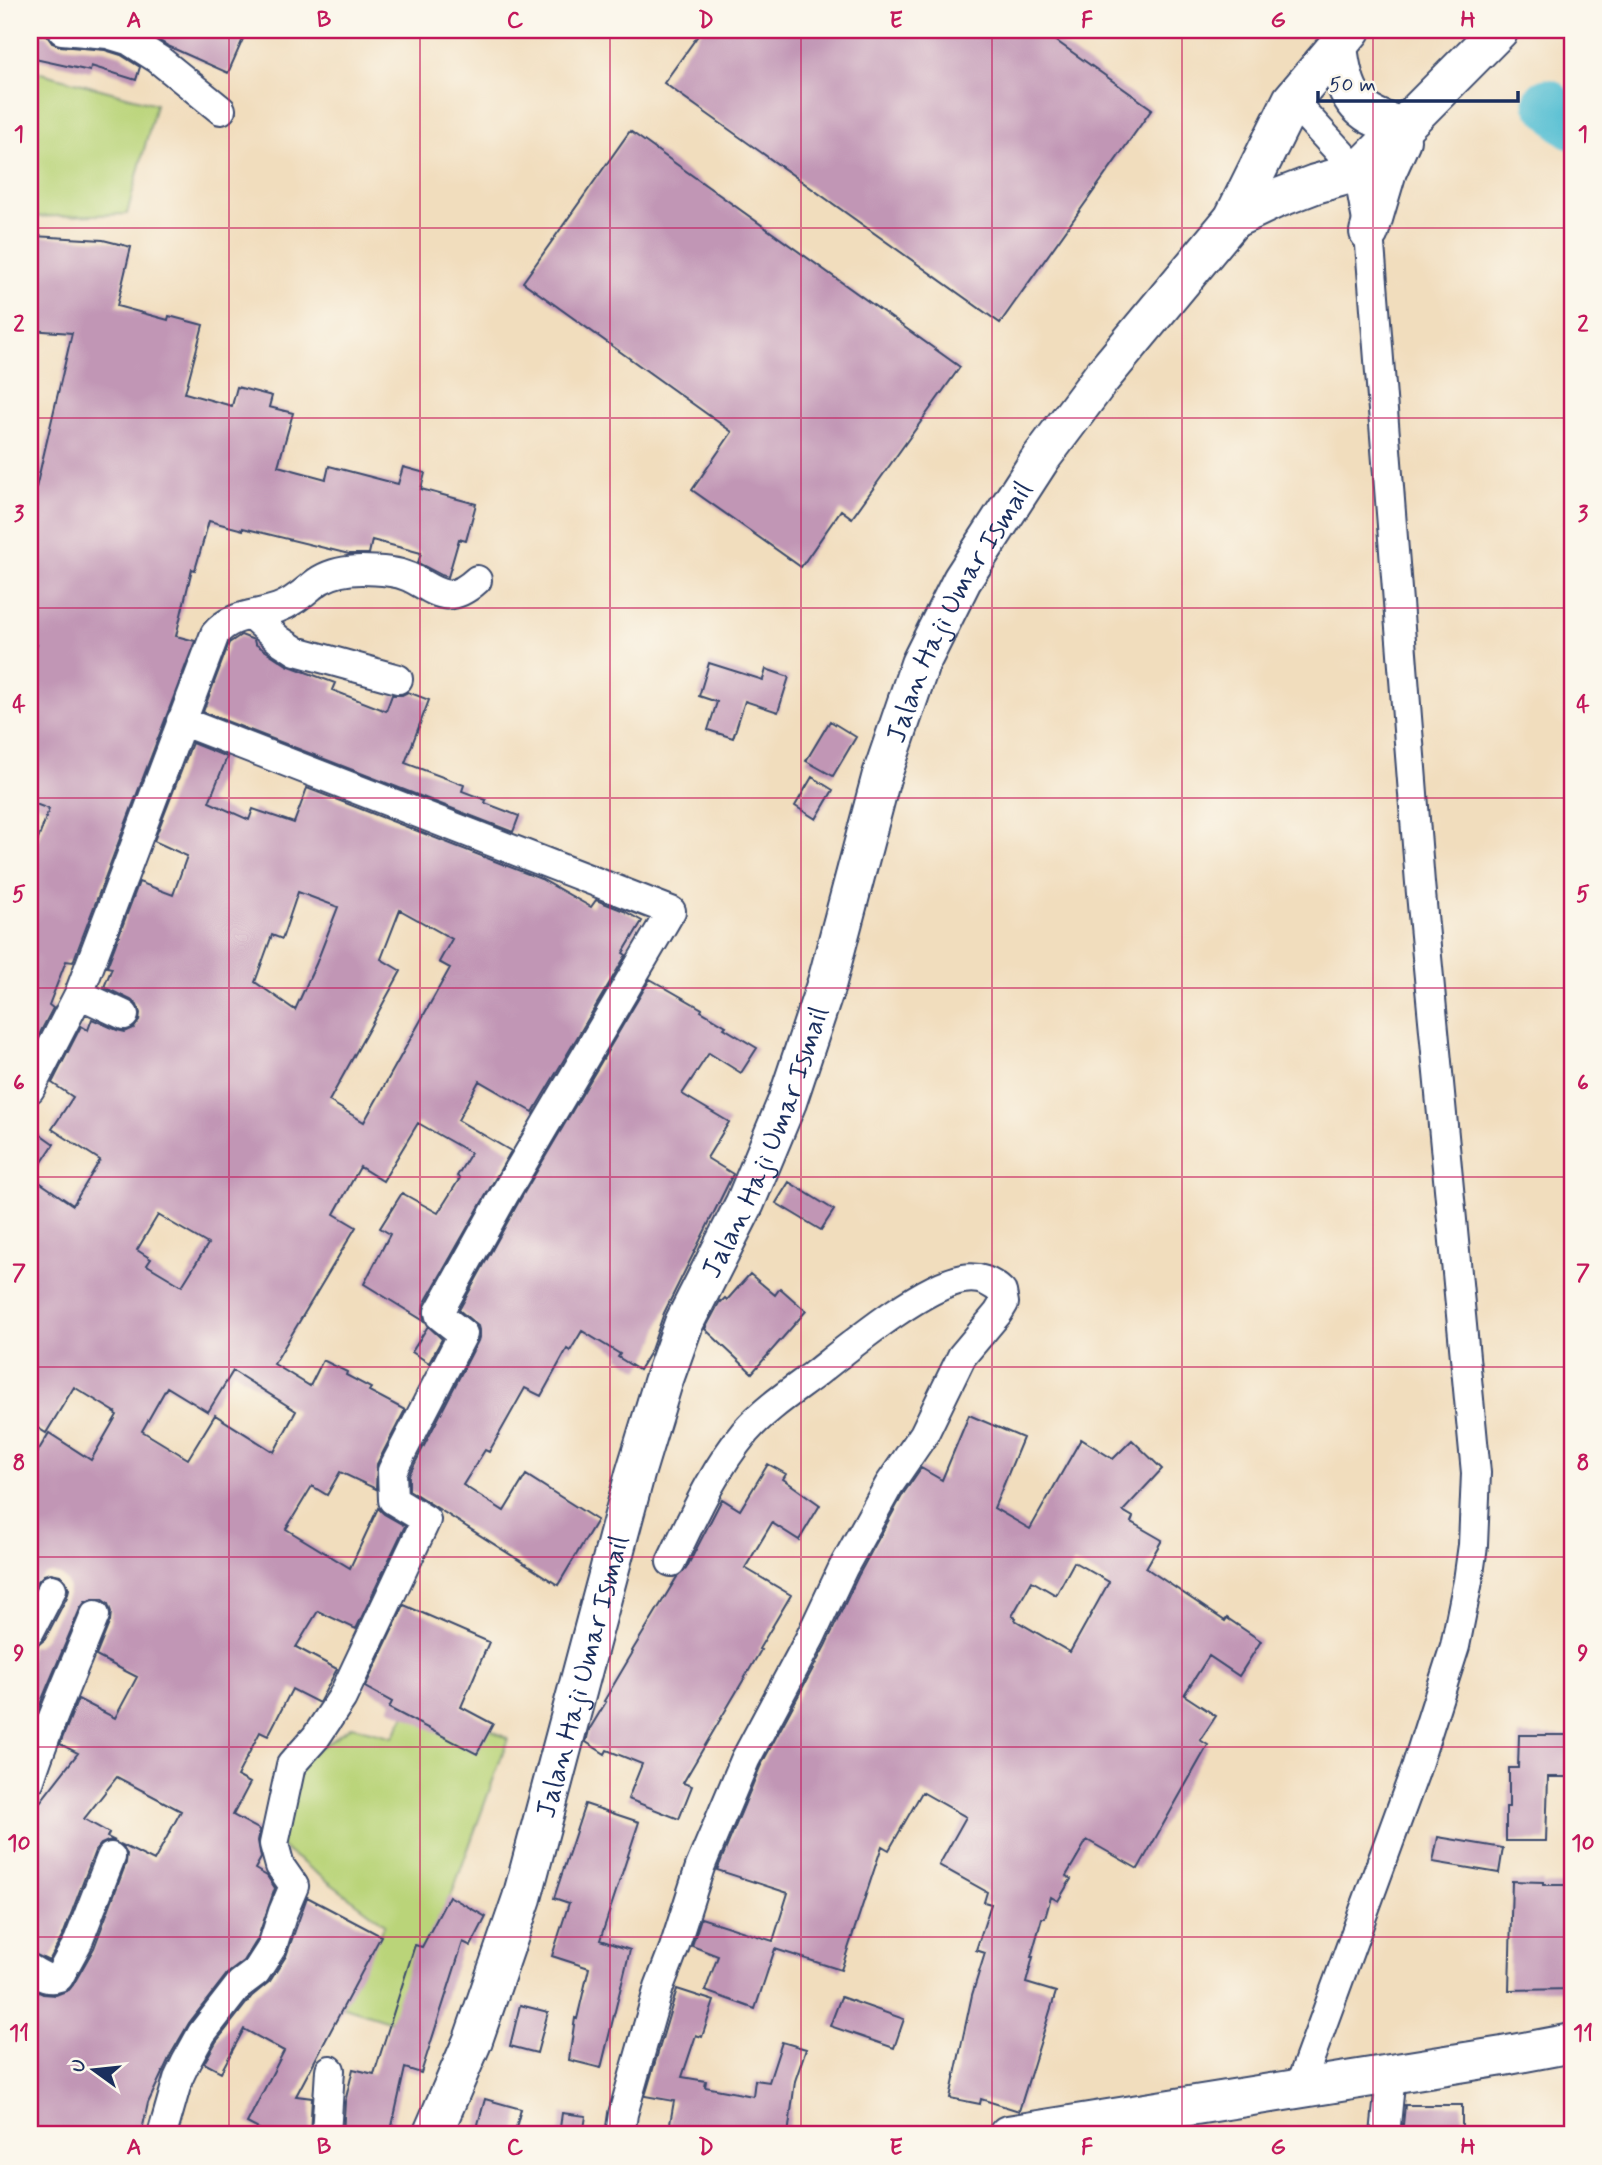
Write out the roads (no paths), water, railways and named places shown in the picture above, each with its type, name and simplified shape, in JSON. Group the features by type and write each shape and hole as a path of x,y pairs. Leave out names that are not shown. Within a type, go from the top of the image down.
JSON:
{"main road":[{"path":"1358,172 1499,30"},
{"path":"1346,36 1343,79 1349,94 1373,117 1388,123 1413,116"},
{"name":"Jalan Haji Umar Ismail","path":"432,2135 473,2040 522,1898 635,1474 663,1382 684,1323 745,1203 787,1102 827,982 881,778 920,664 962,580 1041,458 1101,378 1233,219 1292,100 1346,36"},
{"path":"1369,232 1387,171 1413,116"},
{"name":"Jalan Haji Umar Ismail","path":"1233,219 1315,184 1358,172"},
{"path":"1008,2135 1572,2043"}],"street":[{"path":"62,30 108,34 128,40 221,110"},
{"path":"1292,100 1358,172 1369,232 1420,883 1476,1473 1473,1545 1455,1646 1413,1774 1299,2088"},
{"path":"33,1075 79,994 181,721 215,634 222,626 230,621 283,607 325,576 344,571 397,573 445,596 466,590 477,580"},
{"path":"251,615 296,651 398,679"},
{"path":"162,2135 178,2079 202,2034 240,1984 256,1972 279,1931 283,1912 294,1886 280,1866 274,1844 291,1765 316,1737 342,1698 426,1520 393,1500 392,1471 463,1334 440,1316 439,1312 671,911 181,721"},
{"path":"79,994 124,1015"},
{"path":"620,2135 623,2114 659,1987 700,1867 745,1759 810,1638 843,1568 890,1485 924,1434 962,1356 998,1313 1003,1303 1002,1292 994,1284 984,1280 964,1279 917,1299 766,1411 748,1429 716,1473 671,1562"},
{"path":"30,1631 52,1589"},
{"path":"32,1763 94,1615"},
{"path":"32,1977 53,1979 59,1977 66,1967 111,1857"},
{"path":"326,2135 330,2070"},
{"path":"1385,2135 1391,2074"}],"waterway":[{"path":"1547,102 1572,126"}]}
